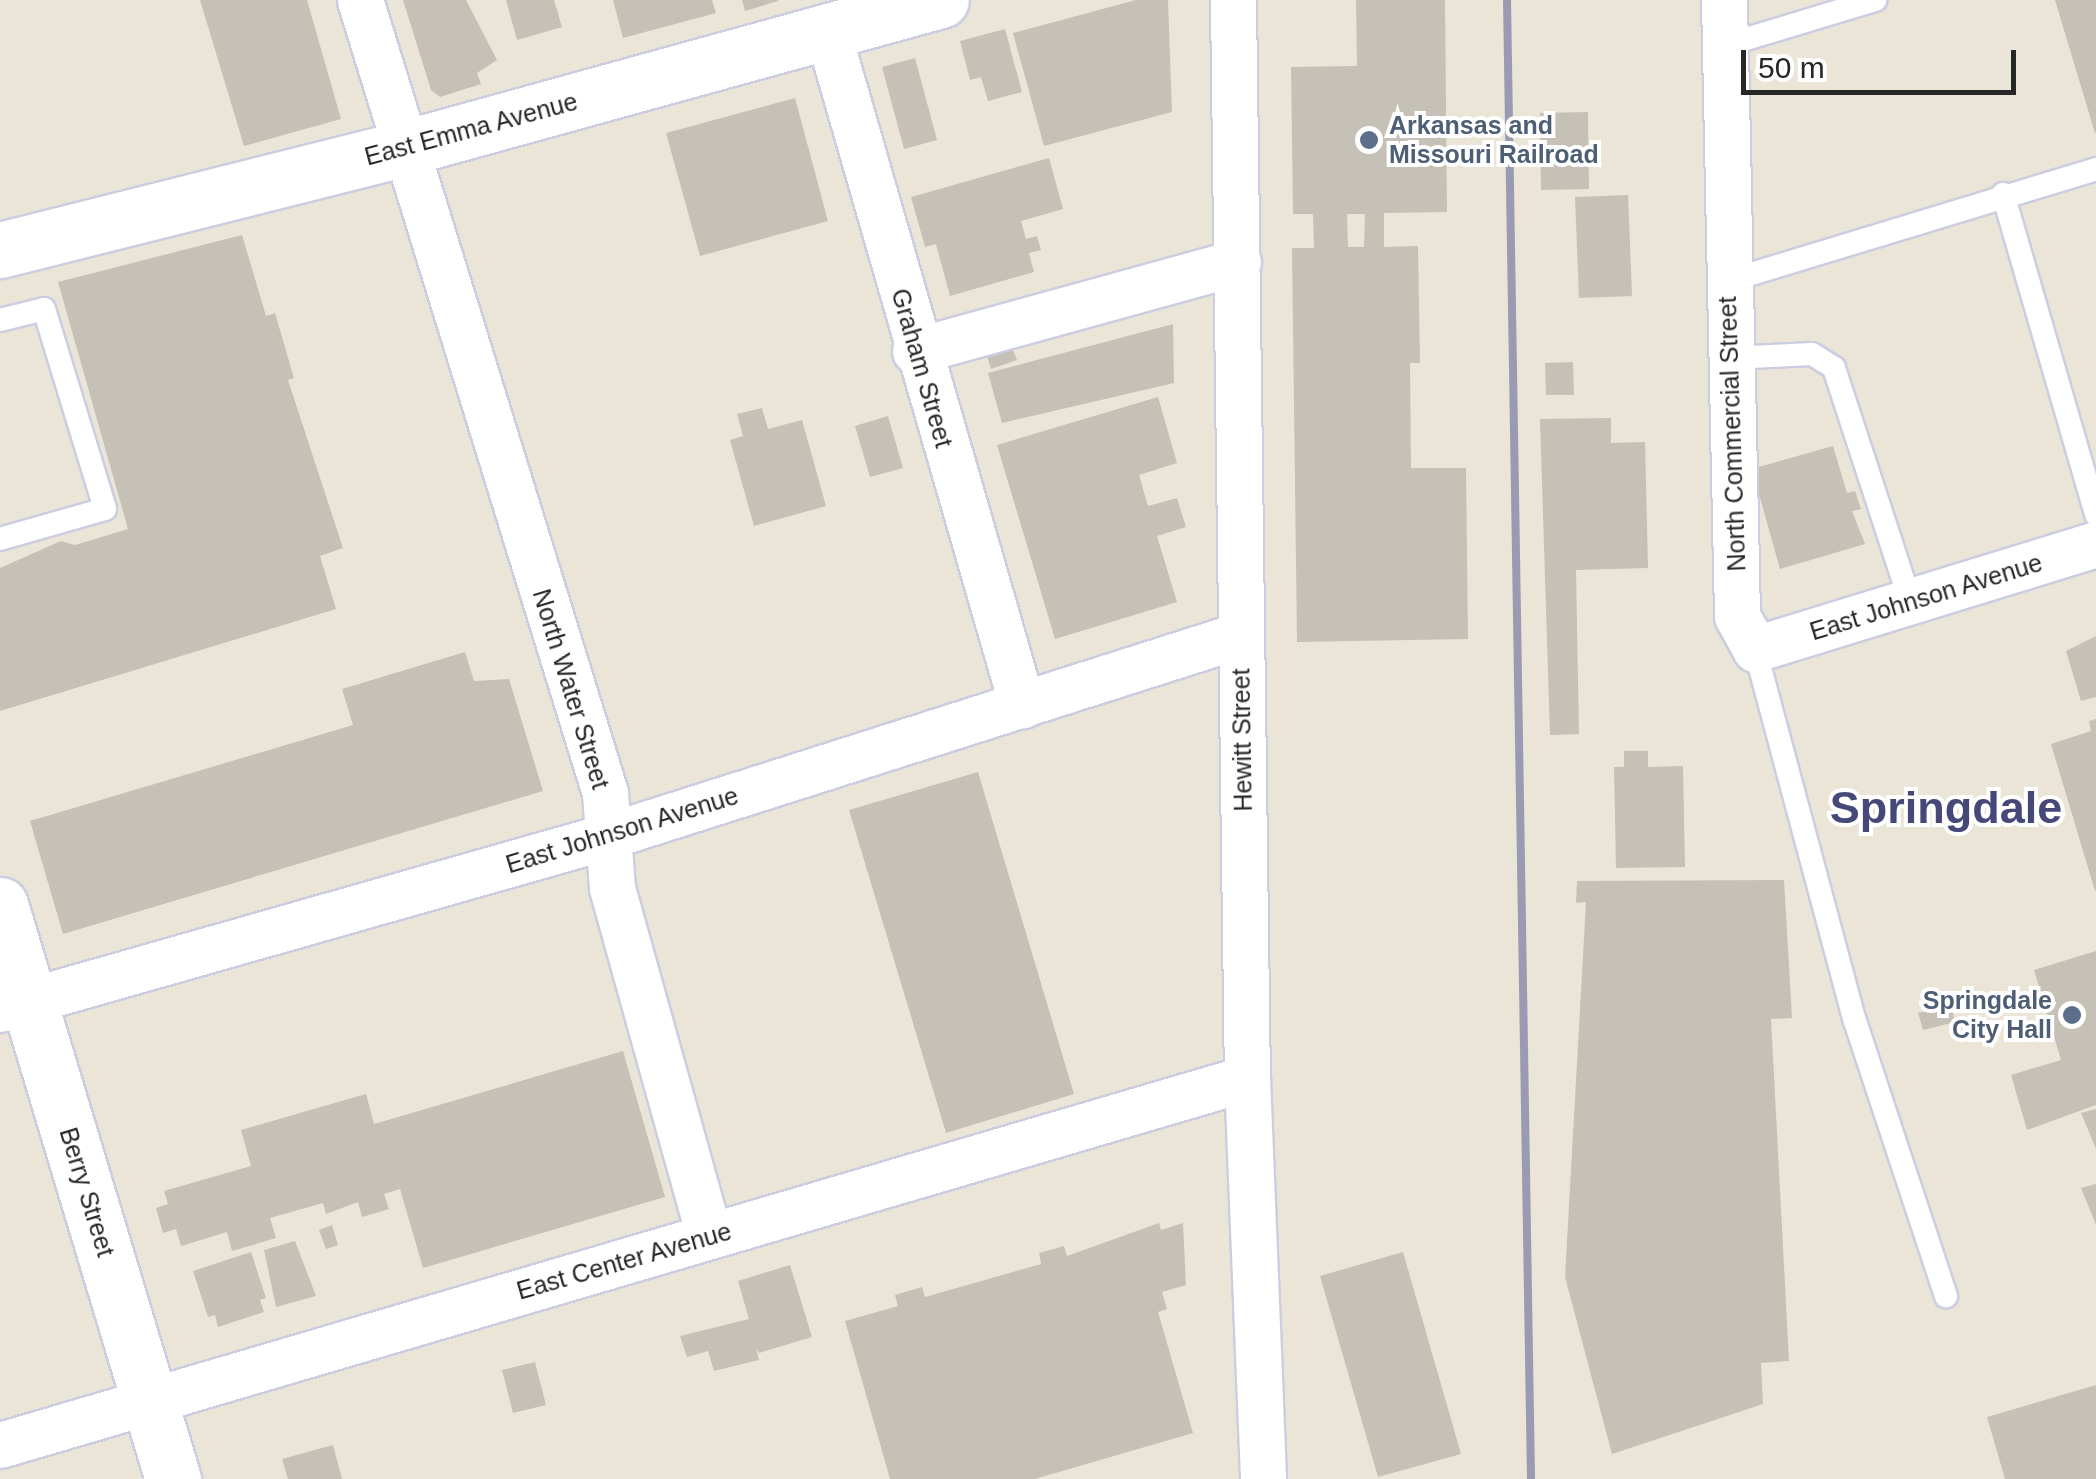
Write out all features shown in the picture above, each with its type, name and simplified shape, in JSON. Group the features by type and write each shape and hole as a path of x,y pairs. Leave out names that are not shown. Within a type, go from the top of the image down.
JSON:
{"street":[{"name":"North Water Street","path":"360,0 402,149 605,794 612,888 710,1236"},
{"name":"East Emma Avenue","path":"0,250 402,149 940,0"},
{"name":"Hewitt Street","path":"1233,0 1248,1078 1263,1479"},
{"name":"North Commercial Street","path":"1724,0 1737,616 1755,649"},
{"name":"Graham Street","path":"827,30 915,351 1022,705"},
{"path":"915,351 1238,262"},
{"name":"East Johnson Avenue","path":"1755,649 2096,544"},
{"name":"East Johnson Avenue","path":"15,1005 608,836 1240,635"},
{"name":"Berry Street","path":"0,905 15,1005 150,1400 173,1479"},
{"name":"East Center Avenue","path":"0,1446 1248,1078"}],"lane":[{"path":"1726,45 1875,0"},
{"path":"1728,281 2003,194 2096,169"},
{"path":"2003,194 2096,516"},
{"path":"0,320 44,309 105,509 0,539"},
{"path":"1730,358 1812,354 1834,368 1910,601"},
{"name":"North Commercial Street","path":"1755,649 1855,1021 1946,1296"}],"building":[{"path":"200,0 307,0 341,119 244,146"},
{"path":"403,0 466,0 497,60 477,73 481,84 440,97 431,90"},
{"path":"506,0 554,0 562,27 517,40"},
{"path":"613,0 712,0 716,13 623,38"},
{"path":"742,0 778,0 778,1 745,11"},
{"path":"1136,0 1168,0 1172,112 1044,146 1013,33"},
{"path":"1356,0 1445,0 1447,212 1384,213 1384,247 1418,246 1420,363 1410,363 1411,468 1466,468 1468,639 1297,642 1292,248 1314,248 1313,214 1293,214 1291,67 1357,66","holes":["1347,214 1365,214 1364,247 1348,247"]},
{"path":"2055,0 2096,0 2095,133"},
{"path":"1005,29 1022,92 988,101 981,77 970,80 960,41"},
{"path":"915,58 937,140 904,149 882,67"},
{"path":"795,98 828,221 700,256 666,133"},
{"path":"1588,112 1589,189 1541,190 1540,113"},
{"path":"1049,158 1063,209 1021,221 1026,239 1037,236 1041,250 1029,253 1034,272 950,296 936,244 925,247 911,197"},
{"path":"1628,195 1632,296 1579,298 1575,197"},
{"path":"242,235 266,316 275,313 294,378 288,380 343,548 320,556 336,609 0,711 0,568 61,541 75,545 128,529 58,282"},
{"path":"1173,324 1174,383 1002,423 988,373"},
{"path":"1012,348 1017,360 991,369 987,356"},
{"path":"1573,362 1574,395 1546,395 1545,363"},
{"path":"1158,397 1177,463 1139,475 1148,506 1177,498 1186,527 1157,536 1177,602 1055,639 997,445"},
{"path":"762,408 768,429 802,420 826,506 754,526 730,440 743,436 737,414"},
{"path":"888,416 903,468 870,477 855,426"},
{"path":"1611,418 1611,443 1645,442 1648,568 1576,570 1579,734 1550,735 1540,419"},
{"path":"1833,446 1847,493 1855,491 1861,509 1852,511 1865,544 1780,569 1752,469"},
{"path":"2096,636 2096,697 2081,701 2066,651"},
{"path":"465,652 474,681 509,679 543,791 63,934 30,821 353,725 342,689"},
{"path":"2096,719 2095,891 2051,744 2091,731 2089,721"},
{"path":"1624,751 1648,751 1648,767 1683,766 1685,867 1616,868 1614,767 1624,767"},
{"path":"978,772 1074,1094 946,1133 849,810"},
{"path":"1784,880 1792,1018 1771,1019 1789,1361 1761,1363 1763,1404 1612,1454 1565,1277 1586,902 1576,903 1577,881"},
{"name":"Springdale City Hall","path":"2096,951 2096,1105 2027,1130 2011,1075 2061,1060 2034,970"},
{"path":"1951,1005 1955,1022 1923,1030 1918,1013"},
{"path":"623,1051 665,1197 423,1268 400,1189 384,1194 389,1209 362,1217 358,1202 326,1214 323,1203 270,1218 276,1238 232,1251 227,1232 181,1246 176,1229 163,1233 156,1208 168,1204 164,1191 251,1166 241,1130 366,1094 374,1124"},
{"path":"2096,1109 2096,1149 2081,1113"},
{"path":"2096,1184 2096,1225 2081,1188"},
{"path":"1159,1223 1161,1230 1183,1223 1186,1285 1162,1292 1167,1309 1158,1312 1193,1433 1035,1479 890,1479 845,1321 898,1306 895,1295 922,1287 925,1297 1041,1264 1039,1253 1064,1246 1067,1256"},
{"path":"332,1225 338,1245 326,1249 319,1230"},
{"path":"295,1241 316,1296 276,1307 264,1250"},
{"path":"251,1252 266,1298 260,1300 264,1312 218,1327 215,1315 208,1317 193,1271"},
{"path":"1403,1252 1461,1454 1378,1477 1320,1276"},
{"path":"790,1265 812,1337 759,1353 756,1348 759,1360 714,1371 708,1351 687,1357 680,1336 749,1319 738,1281"},
{"path":"535,1362 546,1405 513,1413 502,1370"},
{"path":"2096,1385 2096,1479 2005,1479 1987,1417"},
{"path":"333,1445 342,1479 288,1479 282,1459"}],"railway":[{"path":"1507,0 1531,1479"}],"place":[{"name":"Arkansas and Missouri Railroad","path":"1369,140"},
{"name":"Springdale City Hall","path":"2072,1015"}],"district":[{"name":"Springdale","path":"1946,808"}]}
